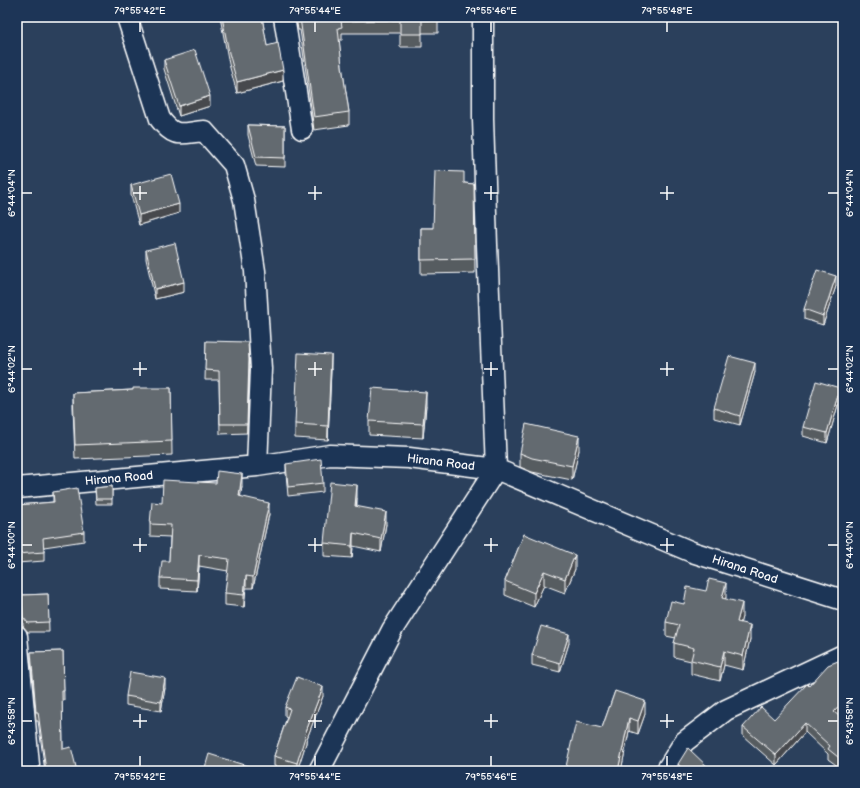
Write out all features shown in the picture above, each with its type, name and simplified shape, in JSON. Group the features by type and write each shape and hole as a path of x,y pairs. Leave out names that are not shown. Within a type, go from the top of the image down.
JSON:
{"street":[{"path":"127,17 160,119 167,128 175,134 204,131 234,164 244,200 255,271 261,369 257,466"},
{"path":"284,17 302,129"},
{"path":"319,771 392,630 496,469 483,119 482,17"},
{"name":"Hirana Road","path":"17,488 257,466 330,455 410,458 496,469 692,552 843,600"},
{"path":"17,636 29,765"},
{"path":"666,771 684,742 726,710 843,655"}],"building":[{"path":"222,17 262,17 267,46 278,43 283,70 237,82 229,53"},
{"path":"298,17 438,17 438,20 422,20 422,34 400,34 400,20 341,21 342,27 338,28 349,112 314,117 300,18"},
{"path":"195,50 210,96 179,106 164,60"},
{"path":"248,125 285,126 285,158 256,157"},
{"path":"435,171 464,172 464,183 474,184 475,259 421,260 421,228 433,228"},
{"path":"171,174 179,204 139,215 131,185"},
{"path":"175,243 184,282 155,289 146,250"},
{"path":"817,270 836,276 823,316 804,309"},
{"path":"206,341 248,342 249,360 247,424 220,424 219,371 205,370"},
{"path":"298,353 331,355 328,426 295,424"},
{"path":"729,356 755,363 740,416 714,408"},
{"path":"816,381 840,388 827,433 803,427"},
{"path":"133,388 171,388 172,441 75,445 73,393 133,390"},
{"path":"372,388 426,392 423,424 369,421"},
{"path":"526,424 579,436 572,466 532,458 520,453"},
{"path":"321,459 323,483 288,487 286,464"},
{"path":"217,471 242,474 239,496 269,503 253,577 246,576 244,595 225,593 229,559 199,555 197,580 160,578 162,561 169,561 171,525 150,524 152,502 162,503 163,480 216,483"},
{"path":"330,482 357,485 355,506 386,512 381,539 353,533 352,546 324,543"},
{"path":"112,486 112,499 96,499 95,488"},
{"path":"77,488 84,532 43,538 44,552 17,554 17,505 54,502 53,492"},
{"path":"524,534 575,555 565,579 544,571 534,593 505,581"},
{"path":"709,579 726,583 722,598 742,603 737,622 750,625 743,656 724,651 720,667 691,660 694,648 674,643 679,625 666,622 671,601 684,604 687,587 706,591"},
{"path":"48,594 49,622 28,623 23,617 22,595"},
{"path":"541,626 569,634 560,663 532,655"},
{"path":"63,651 63,749 71,747 77,771 46,771 38,712 36,712 31,652"},
{"path":"838,661 843,665 843,702 834,712 843,719 843,761 828,749 830,746 805,723 776,755 743,727 761,707 774,719 807,684 809,686 828,665"},
{"path":"130,672 165,678 161,702 126,696"},
{"path":"297,677 323,687 305,734 297,763 274,756 290,709 285,707"},
{"path":"615,691 645,701 638,721 629,718 618,771 565,771 576,722 602,728"},
{"path":"688,748 712,771 678,771 681,767 678,764"},
{"path":"17,751 21,763 21,771 17,771"},
{"path":"209,754 257,769 256,771 204,771"}]}
